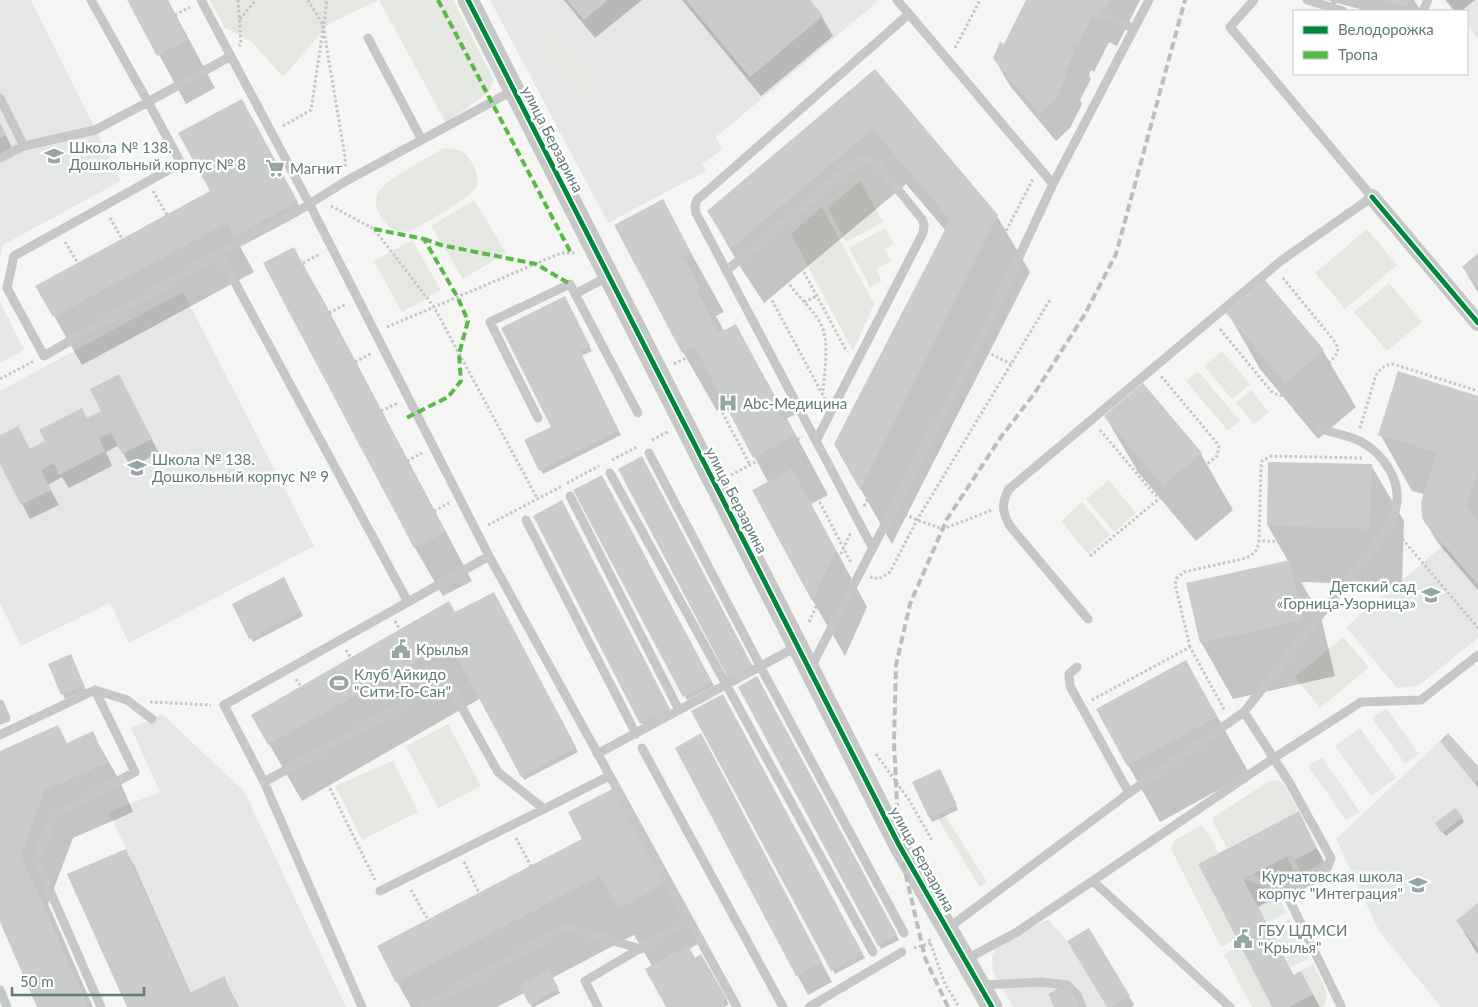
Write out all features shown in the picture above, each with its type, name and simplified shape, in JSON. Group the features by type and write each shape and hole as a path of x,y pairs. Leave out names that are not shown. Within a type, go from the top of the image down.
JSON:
{"street":[{"name":"улица Берзарина","path":"468,0 899,845 937,933 965,960 992,1007"},
{"path":"1372,197 1478,323"}],"lane":[{"path":"91,0 181,163 14,256 8,288 44,356 346,181 514,90"},
{"path":"201,0 272,133 313,201 375,332 489,556 737,1007"},
{"path":"897,0 1053,184"},
{"path":"810,669 977,347 1053,184 1149,0"},
{"path":"1088,619 1010,526 1002,506 1009,489 1273,267 1372,197 1230,27 1254,0"},
{"path":"1307,0 1341,10"},
{"path":"1104,13 1134,29"},
{"path":"872,547 726,271 696,213 695,206 697,200 909,14"},
{"path":"368,38 422,140"},
{"path":"0,158 24,146 95,130 231,56"},
{"path":"0,98 24,146"},
{"path":"726,271 855,163 862,160 870,160 876,164 922,219 924,233 816,441"},
{"path":"219,253 408,602"},
{"path":"575,294 609,276"},
{"path":"538,418 490,322 570,284 638,413"},
{"path":"784,415 798,408"},
{"path":"937,933 1244,712 1376,544 1389,524 1396,507 1397,491 1391,472 1382,459 1367,446 1356,440 1320,429"},
{"path":"650,453 761,667 904,933"},
{"path":"610,473 873,952"},
{"path":"570,496 679,710"},
{"path":"526,520 636,734"},
{"path":"362,1007 264,782 224,705 489,556"},
{"path":"598,754 798,646"},
{"path":"965,960 1017,932 1274,758 1361,702 1421,700 1478,655"},
{"path":"1077,667 1071,671 1068,678 1070,686 1129,793"},
{"path":"264,782 447,681 498,772 544,809"},
{"path":"95,690 136,772 54,816 36,859 101,1007"},
{"path":"0,735 95,690 127,700 152,719"},
{"path":"0,704 6,718 0,720"},
{"path":"1244,712 1274,758 1331,858 1325,873 1286,892 1341,1007"},
{"path":"642,748 783,1007"},
{"path":"380,892 609,776"},
{"path":"1093,881 1230,1007"},
{"path":"598,1007 585,981 688,920"},
{"path":"424,1007 566,927 641,949"},
{"path":"809,1007 902,952"},
{"path":"979,985 1041,982 1067,985 1077,995 1082,1007"},
{"path":"0,990 7,1007"}],"path":[{"path":"231,56 241,43 238,0"},
{"path":"239,19 256,0"},
{"path":"308,0 323,25 345,157 346,181"},
{"path":"272,133 312,110 327,0"},
{"path":"948,60 980,0"},
{"path":"809,622 857,519 1039,167"},
{"path":"148,182 167,215"},
{"path":"313,201 374,229 434,307 537,498"},
{"path":"103,206 122,239"},
{"path":"780,226 855,366"},
{"path":"59,231 78,263"},
{"path":"769,235 782,272 819,321 825,341 823,395"},
{"path":"316,245 324,262"},
{"path":"376,361 363,337 561,253 578,253"},
{"path":"303,263 320,254"},
{"path":"747,254 831,411"},
{"path":"1211,319 1272,391 1277,395 1291,394 1331,360 1337,353 1337,346 1273,267"},
{"path":"342,295 350,312"},
{"path":"804,302 817,296"},
{"path":"790,444 858,575 879,579 890,572 917,520 1051,298"},
{"path":"329,313 346,304"},
{"path":"355,362 372,353"},
{"path":"674,364 692,355 750,465"},
{"path":"0,379 44,356"},
{"path":"1356,440 1376,375 1381,368 1387,365 1393,364 1478,391"},
{"path":"1090,556 1160,498 1170,495 1217,456 1219,447 1216,442 1154,367"},
{"path":"393,394 402,410"},
{"path":"381,412 398,403"},
{"path":"1092,420 1154,494 1160,498"},
{"path":"646,443 684,424"},
{"path":"731,475 811,432"},
{"path":"477,531 537,498 638,447"},
{"path":"407,461 424,452"},
{"path":"1231,722 1190,647 1176,584 1177,578 1184,572 1246,558 1254,554 1260,541 1261,468 1262,461 1266,457 1382,459"},
{"path":"446,494 454,511"},
{"path":"434,511 450,502"},
{"path":"917,520 943,529 1002,506"},
{"path":"1389,524 1478,628"},
{"path":"1260,541 1376,544"},
{"path":"1081,706 1190,647"},
{"path":"127,700 224,705"},
{"path":"314,755 380,892"},
{"path":"510,826 531,866"},
{"path":"458,852 479,893"},
{"path":"405,879 428,920"},
{"path":"937,933 946,984 959,1007"}],"shaded area":[{"name":"Школа № 138. Дошкольный корпус № 8","path":"0,0 31,0 121,181 3,245 0,259"},
{"path":"210,0 379,0 330,23 283,77 252,42 225,28"},
{"path":"379,0 453,0 494,80 489,92 446,123"},
{"path":"490,0 875,0 877,2 716,137 722,150 702,164 706,171 608,223"},
{"path":"1447,0 1478,0 1478,40 1468,26 1468,10 1455,10"},
{"path":"555,24 603,82 578,102 531,44"},
{"path":"444,148 457,150 467,155 476,171 477,185 466,197 411,231 402,232 393,229 382,218 377,209 376,198 380,189 396,176"},
{"path":"860,181 883,222 846,242 828,208"},
{"path":"474,200 506,253 463,279 431,226"},
{"path":"822,207 874,304 853,351 791,234"},
{"path":"885,228 894,244 885,249 891,261 876,269 882,281 870,287 849,248"},
{"path":"1367,229 1397,265 1345,309 1315,273"},
{"path":"412,240 441,290 402,312 374,261"},
{"path":"1389,283 1422,322 1387,351 1354,312"},
{"name":"Школа № 138. Дошкольный корпус № 9","path":"183,292 314,546 129,643 110,603 21,646 0,603 0,391"},
{"path":"0,302 24,350 0,363"},
{"path":"1222,351 1250,384 1232,399 1204,366"},
{"path":"1198,371 1240,421 1228,431 1186,381"},
{"path":"1251,390 1269,412 1254,424 1236,403"},
{"name":"Детский сад «Горница-Узорница»","path":"1436,452 1478,465 1467,507 1478,520 1478,638 1418,686 1397,688 1346,627 1444,545 1425,523 1421,508"},
{"path":"1109,480 1136,513 1114,532 1086,499"},
{"path":"1082,502 1110,535 1088,554 1061,521"},
{"path":"1343,637 1369,667 1320,708 1295,677"},
{"path":"1386,708 1419,754 1405,764 1372,718"},
{"path":"162,714 244,791 346,1007 127,1007 67,874 126,849 109,812 160,792 131,728"},
{"path":"448,724 481,786 438,808 406,746"},
{"path":"1360,728 1396,778 1371,796 1335,746"},
{"name":"Курчатовская школа корпус \"Интеграция\"","path":"1440,741 1474,783 1478,780 1478,1007 1441,1007 1379,931 1336,839"},
{"path":"1322,757 1360,812 1346,820 1308,766"},
{"path":"393,761 418,812 362,840 335,786"},
{"path":"1278,780 1284,785 1299,811 1227,848 1213,822 1214,817 1269,781"},
{"path":"944,814 987,882 980,887 938,819"},
{"path":"1201,825 1211,837 1218,853 1198,864 1236,939 1221,947 1171,849 1174,841"},
{"path":"1317,848 1322,857 1321,863 1302,875 1295,860"},
{"path":"1287,856 1297,877 1279,886 1252,874"},
{"path":"1243,879 1276,891 1286,913 1266,923"},
{"path":"1048,919 1067,941 1107,1007 1013,1007 993,971 992,956 996,948"},
{"path":"1289,919 1309,958 1290,968 1270,930"},
{"path":"1011,943 1025,964 1020,967 1005,958 1001,950"},
{"path":"1240,945 1272,1007 1252,1007 1224,954"},
{"path":"1313,964 1325,991 1326,996 1323,1007 1289,1007 1313,994 1301,971"}],"building":[{"path":"127,0 167,0 188,40 157,56"},
{"path":"567,0 608,0 584,20"},
{"path":"686,0 810,0 823,16 750,77"},
{"path":"1026,0 1110,0 1101,19 1093,15 1078,45 1075,43 1072,48 1076,50 1064,74 1067,75 1055,101 1039,114 993,58 1000,42 1004,44"},
{"path":"1384,0 1409,0 1407,7"},
{"path":"875,69 998,215 860,490 834,444 950,220 873,129 731,248 707,211"},
{"path":"242,99 298,202 234,237 227,223 53,317 35,286 210,191 178,133"},
{"path":"0,123 6,135 0,138"},
{"path":"663,199 691,252 683,256 700,288 697,290 719,333 736,324 795,435 753,458 694,346 682,353 614,225"},
{"path":"294,247 445,532 414,548 263,263"},
{"path":"1478,253 1478,286 1462,267"},
{"path":"1265,280 1324,350 1285,383 1226,313"},
{"path":"565,296 590,346 580,351 619,431 539,471 524,440 551,427 501,328"},
{"path":"1398,371 1478,396 1478,470 1467,507 1478,520 1478,585 1422,517 1421,502 1436,452 1378,435"},
{"path":"119,374 152,439 122,454 111,432 99,438 105,451 59,475 54,463 41,470 51,490 21,505 0,464 0,435 18,426 30,449 45,441 39,430 82,408 87,418 101,411 90,389"},
{"path":"1143,383 1202,453 1163,486 1104,416"},
{"path":"642,456 753,667 729,680 618,469"},
{"path":"1268,462 1372,464 1370,529 1267,526"},
{"path":"792,469 836,550 812,601 752,490"},
{"path":"602,475 712,682 683,697 573,490"},
{"path":"562,500 670,709 640,724 533,516"},
{"path":"1290,560 1303,620 1200,643 1186,583"},
{"path":"284,577 301,612 249,639 232,604"},
{"path":"494,592 576,747 521,777 449,642 268,745 251,715 449,601 455,612"},
{"path":"71,654 84,685 61,695 48,664"},
{"path":"1186,660 1217,717 1127,766 1096,709"},
{"path":"757,676 897,935 878,946 738,687"},
{"path":"723,694 863,954 831,971 691,711"},
{"path":"58,725 67,743 93,731 107,763 45,790 21,855 88,1007 37,1007 0,922 0,751"},
{"path":"701,733 822,962 796,976 675,748"},
{"path":"1448,733 1478,766 1478,780 1474,783 1440,741"},
{"path":"940,769 957,805 929,818 912,782"},
{"path":"614,788 665,884 618,909 600,876 396,983 377,946 582,839 568,812"},
{"path":"1455,808 1463,817 1442,833 1435,823"},
{"path":"1299,811 1317,848 1295,859 1292,854 1243,879 1293,975 1301,971 1313,994 1289,1007 1272,1007 1198,864"},
{"path":"126,849 190,993 224,976 238,1007 127,1007 67,874"},
{"path":"1478,903 1478,948 1456,921"},
{"path":"1089,928 1130,996 1111,1007 1107,1007 1067,941"},
{"path":"688,945 695,958 701,954 727,999 722,1002 725,1007 666,1007 645,969"},
{"path":"549,970 559,989 529,1004 519,985"},
{"path":"1066,984 1077,1007 1054,1007 1048,994"}],"railway":[{"path":"948,1007 925,958 899,845 894,743 896,665 910,604 947,519 1001,437 1034,394 1085,314 1116,254 1185,0"}],"marked path":[{"path":"438,0 571,253"},
{"path":"374,229 424,239 458,298 468,321 459,354 461,381 448,397 406,418"},
{"path":"424,239 441,245 536,264 570,284"}],"cycle path":[{"path":"468,0 899,845 992,1007"},
{"path":"1372,197 1478,323"}],"place":[{"name":"Школа № 138. Дошкольный корпус № 8","path":"54,156"},
{"name":"Магнит","path":"275,168"},
{"name":"Abc-Медицина","path":"728,403"},
{"name":"Школа № 138. Дошкольный корпус № 9","path":"137,468"},
{"name":"Детский сад «Горница-Узорница»","path":"1431,595"},
{"name":"Крылья","path":"401,649"},
{"name":"Клуб Айкидо \"Сити-Го-Сан\"","path":"339,683"},
{"name":"Курчатовская школа корпус \"Интеграция\"","path":"1418,885"},
{"name":"ГБУ ЦДМСИ \"Крылья\"","path":"1243,939"}]}
